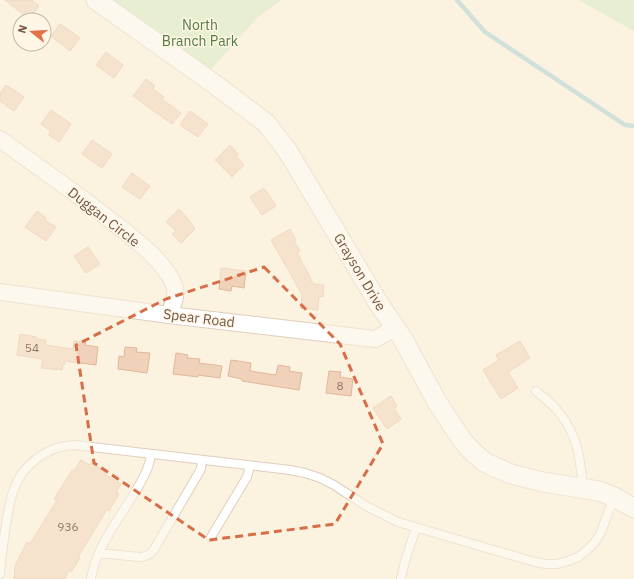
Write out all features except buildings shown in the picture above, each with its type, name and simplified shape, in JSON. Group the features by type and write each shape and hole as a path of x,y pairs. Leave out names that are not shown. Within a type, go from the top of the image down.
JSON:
{"street":[{"name":"Grayson Drive","path":"96,0 213,82 266,123 287,150 379,304 403,339 437,402 458,434 470,449 484,462 511,474 544,482 599,491 634,508"},
{"name":"Duggan Circle","path":"0,139 101,212 129,234 163,266 175,288 175,300 169,315"},
{"name":"Spear Road","path":"0,292 169,315 375,339 395,328"}],"lane":[{"path":"536,391 557,410 572,432 578,448 583,488"},
{"path":"0,574 6,523 16,483 23,471 38,457 49,450 62,446 75,445 305,473 334,485 366,506 398,522 546,564 557,564 583,554 601,532 614,497"},
{"path":"91,579 99,552 140,484 151,454"},
{"path":"99,552 139,557 149,555 153,551 201,469 202,460"},
{"path":"212,537 247,478 250,466"},
{"path":"401,579 405,561 416,528"}],"highlighted area":[{"path":"264,267 340,344 383,444 335,524 209,540 94,463 76,345 166,299"}],"green space":[{"name":"North Branch Park","path":"111,0 281,0 257,18 199,83 160,52 167,38"},
{"path":"578,0 634,0 634,31 582,2"}],"waterway":[{"path":"457,0 485,32 625,125 634,126"}]}
